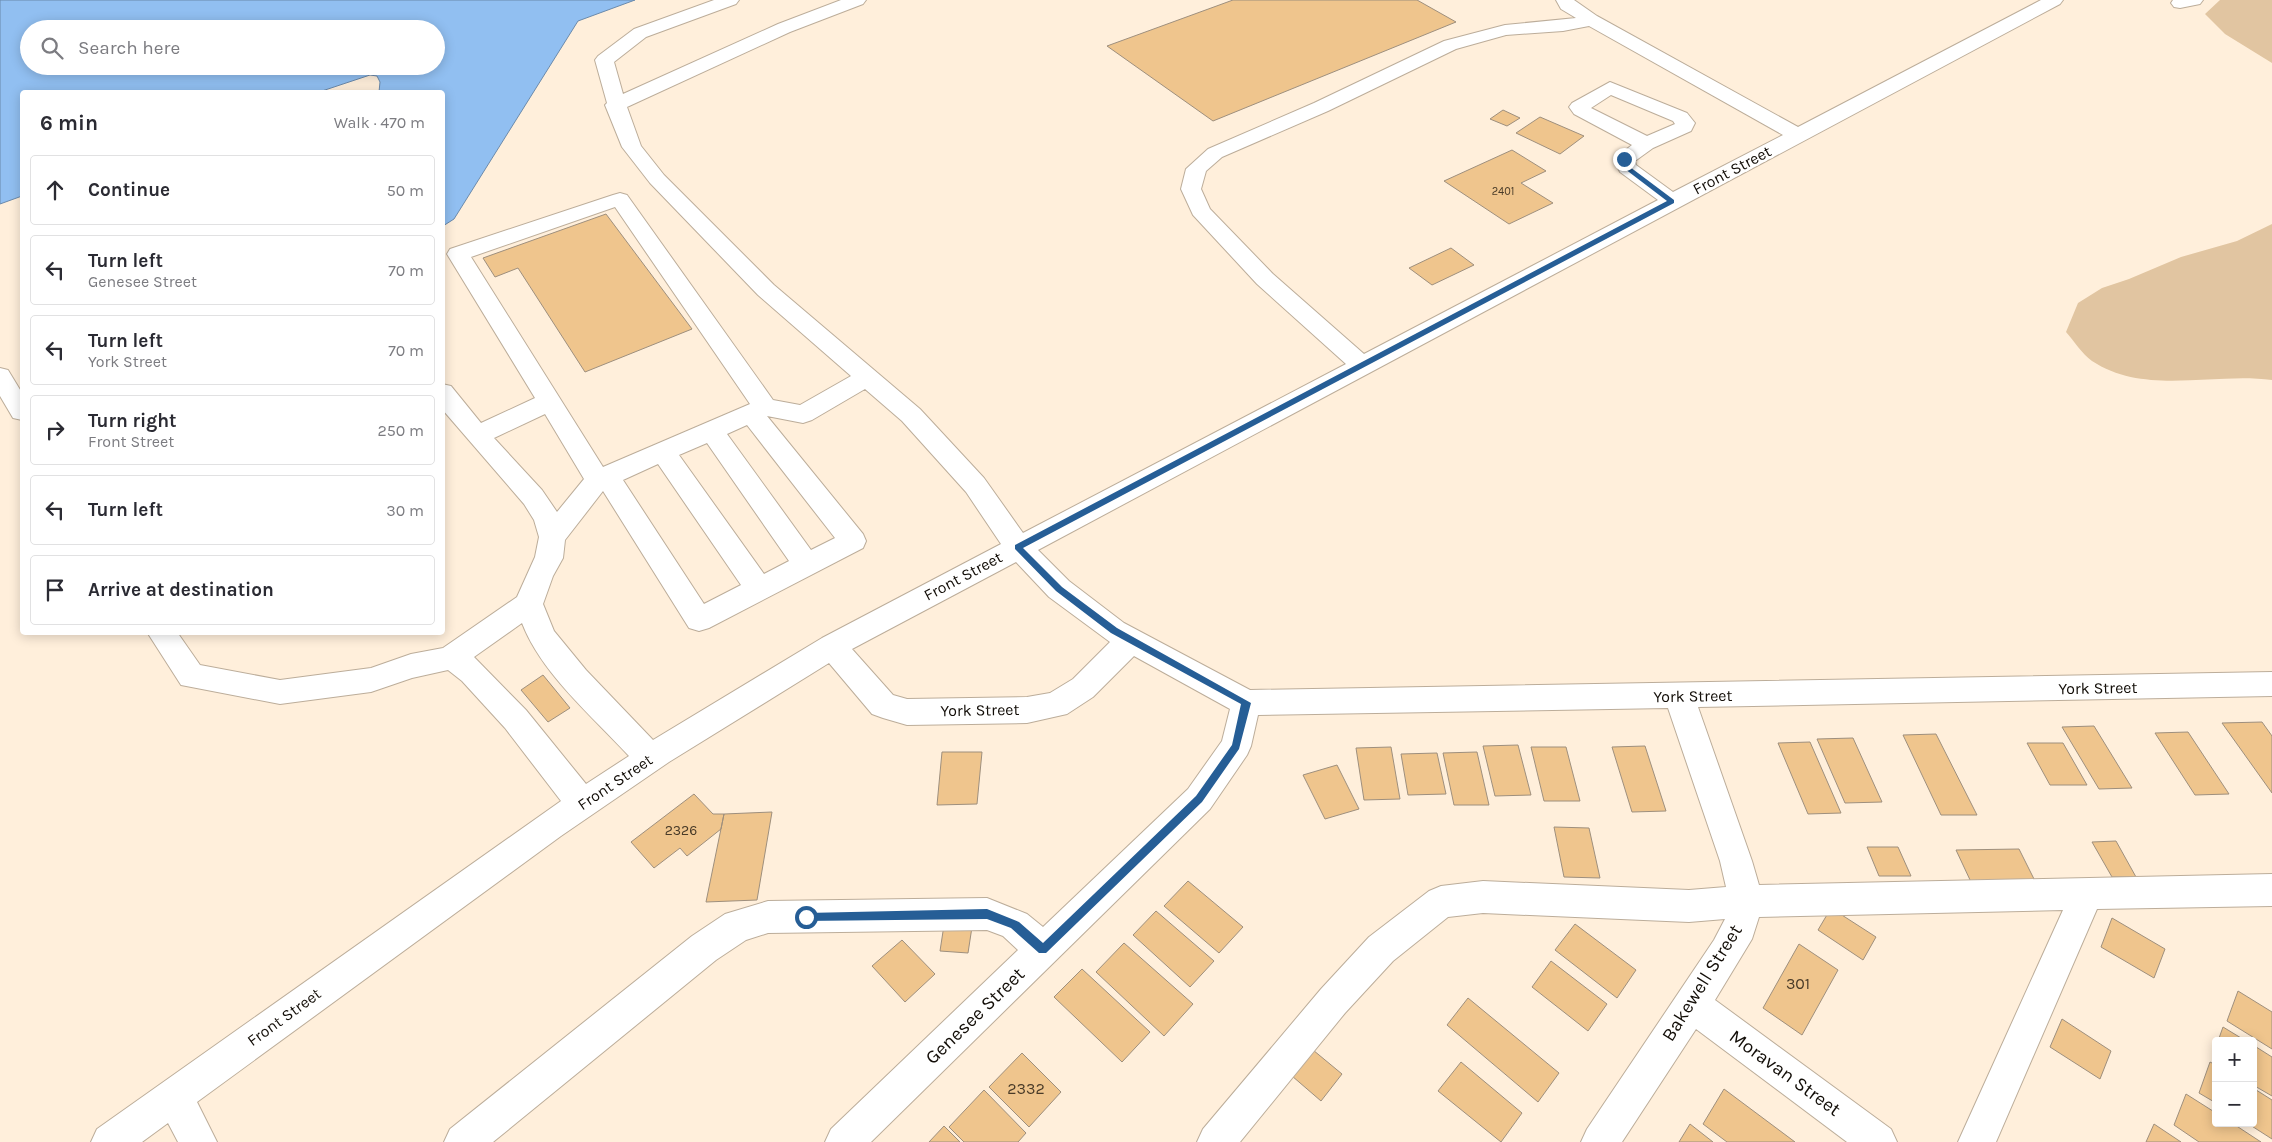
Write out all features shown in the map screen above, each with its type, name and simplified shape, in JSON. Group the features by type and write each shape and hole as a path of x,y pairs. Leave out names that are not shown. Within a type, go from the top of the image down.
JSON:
{"street":[{"name":"York Street","path":"730,0 640,33 604,60 615,105 632,147 657,179 766,290 912,415 975,485 1018,547 1059,589 1114,631 1246,703 2272,684"},
{"path":"615,105 784,28 857,0"},
{"path":"1565,0 1567,5 1590,20 1797,135"},
{"name":"Front Street","path":"110,1142 582,804 650,758 832,646 2054,0"},
{"path":"1362,365 1326,335 1266,279 1200,211 1191,189 1196,169 1215,153 1322,107 1450,45 1490,33 1563,26 1590,20"},
{"path":"1646,144 1624,159 1624,164 1672,201"},
{"path":"620,199 758,410 853,542 699,620 549,402 458,254 620,199"},
{"path":"0,376 20,409"},
{"path":"552,537 602,478 758,410 803,414 867,377"},
{"path":"163,635 191,676 280,692 370,680 411,666 450,658 529,604 539,576 549,558 552,537 547,519 533,497 477,435 445,396"},
{"path":"477,435 549,402"},
{"path":"712,431 807,565"},
{"path":"663,452 759,589"},
{"path":"529,604 542,637 576,679 650,758"},
{"name":"York Street","path":"832,646 883,705 907,712 1027,710 1056,705 1083,688 1131,640"},
{"path":"450,658 465,664 502,703 548,757 582,804"},
{"name":"Bakewell Street","path":"1600,1142 1726,952 1740,927 1746,901 1736,861 1679,696"},
{"name":"Genesee Street","path":"844,1142 1199,799 1236,746 1246,703"},
{"path":"1216,1142 1334,1001 1382,949 1441,902 1483,897 1689,906 1746,901 2272,890"},
{"path":"1977,1142 2087,894"},
{"path":"463,1142 704,948 737,926 768,917 987,914 1015,925 1043,950"},
{"name":"Moravan Street","path":"1691,1004 1878,1142"},
{"path":"174,1096 198,1142"}],"shaded area":[{"path":"2220,0 2272,0 2272,63 2225,34 2205,14"},
{"path":"2272,224 2272,380 2250,378 2180,381 2134,378 2113,372 2092,361 2081,351 2066,332 2078,303 2102,288 2181,257 2237,241"}],"water":[{"path":"0,0 635,0 578,21 454,219 445,225 445,90 379,90 380,82 377,76 370,75 325,90 20,90 20,197 0,204"}],"building":[{"path":"1233,0 1417,0 1456,22 1213,121 1107,46"},
{"path":"1503,110 1520,118 1507,126 1490,119"},
{"path":"1540,117 1584,136 1560,154 1516,133"},
{"path":"1512,150 1546,171 1521,183 1553,203 1509,224 1444,181"},
{"path":"606,214 692,329 585,372 518,268 495,277 483,258"},
{"path":"1451,248 1474,265 1432,285 1409,268"},
{"path":"543,675 570,708 548,722 521,690"},
{"path":"2262,722 2272,736 2272,793 2222,723"},
{"path":"2094,726 2132,788 2099,789 2062,727"},
{"path":"2188,732 2229,794 2195,795 2155,733"},
{"path":"1936,734 1977,815 1941,815 1903,735"},
{"path":"1853,738 1882,802 1845,803 1817,739"},
{"path":"1810,742 1841,813 1808,814 1778,743"},
{"path":"2027,743 2063,743 2087,785 2050,785"},
{"path":"1518,745 1531,795 1495,796 1483,746"},
{"path":"1645,746 1666,811 1632,812 1612,747"},
{"path":"1391,747 1400,799 1364,800 1356,748"},
{"path":"1531,747 1566,747 1580,801 1544,801"},
{"path":"942,752 982,752 977,804 937,805"},
{"path":"1477,752 1489,805 1454,805 1443,753"},
{"path":"1437,753 1446,794 1408,795 1401,754"},
{"path":"1337,765 1359,809 1325,819 1303,775"},
{"path":"694,794 713,814 724,814 721,829 687,856 680,848 654,868 631,842"},
{"path":"772,812 757,900 706,902 724,814"},
{"path":"1554,827 1589,828 1600,878 1564,877"},
{"path":"2116,841 2136,877 2112,877 2092,842"},
{"path":"1867,847 1898,847 1911,876 1879,876"},
{"path":"2019,849 2035,881 1971,882 1956,850"},
{"path":"1188,881 1243,927 1219,953 1164,906"},
{"path":"1831,908 1876,937 1863,960 1818,930"},
{"path":"1156,911 1214,961 1190,987 1133,935"},
{"path":"2112,918 2165,949 2154,978 2101,947"},
{"path":"1575,924 1636,970 1617,998 1555,950"},
{"path":"944,925 972,927 968,953 940,951"},
{"path":"902,940 935,974 905,1002 872,966"},
{"path":"1124,943 1193,1004 1164,1036 1096,972"},
{"path":"1799,944 1838,970 1802,1035 1763,1008"},
{"path":"1551,961 1607,1004 1588,1031 1532,987"},
{"path":"1082,969 1150,1032 1122,1062 1054,997"},
{"path":"2238,991 2272,1012 2272,1049 2257,1040 2257,1037 2253,1037 2227,1021"},
{"path":"1468,998 1559,1073 1538,1102 1447,1025"},
{"path":"2062,1019 2111,1051 2100,1079 2050,1047"},
{"path":"2223,1027 2239,1037 2219,1037"},
{"path":"2257,1048 2272,1057 2272,1096 2257,1087"},
{"path":"1313,1050 1342,1074 1321,1101 1292,1076"},
{"path":"1022,1053 1061,1092 1029,1127 989,1087"},
{"path":"1461,1062 1522,1113 1501,1142 1438,1091"},
{"path":"2210,1062 2212,1063 2212,1101 2199,1093"},
{"path":"1724,1089 1795,1142 1727,1142 1703,1124"},
{"path":"984,1090 1026,1133 1018,1142 964,1142 949,1127"},
{"path":"2257,1091 2272,1100 2272,1139 2253,1127 2257,1127"},
{"path":"2186,1094 2212,1110 2212,1127 2238,1127 2261,1142 2199,1142 2174,1125"},
{"path":"1690,1124 1713,1142 1679,1142"},
{"path":"2154,1124 2181,1142 2146,1142"},
{"path":"944,1126 960,1142 929,1142"}],"route":[{"path":"806,917 987,914 1015,925 1043,950 1199,799 1236,746 1246,703 1114,631 1059,589 1018,547 1672,201 1627,168 1624,164 1624,159"}]}
